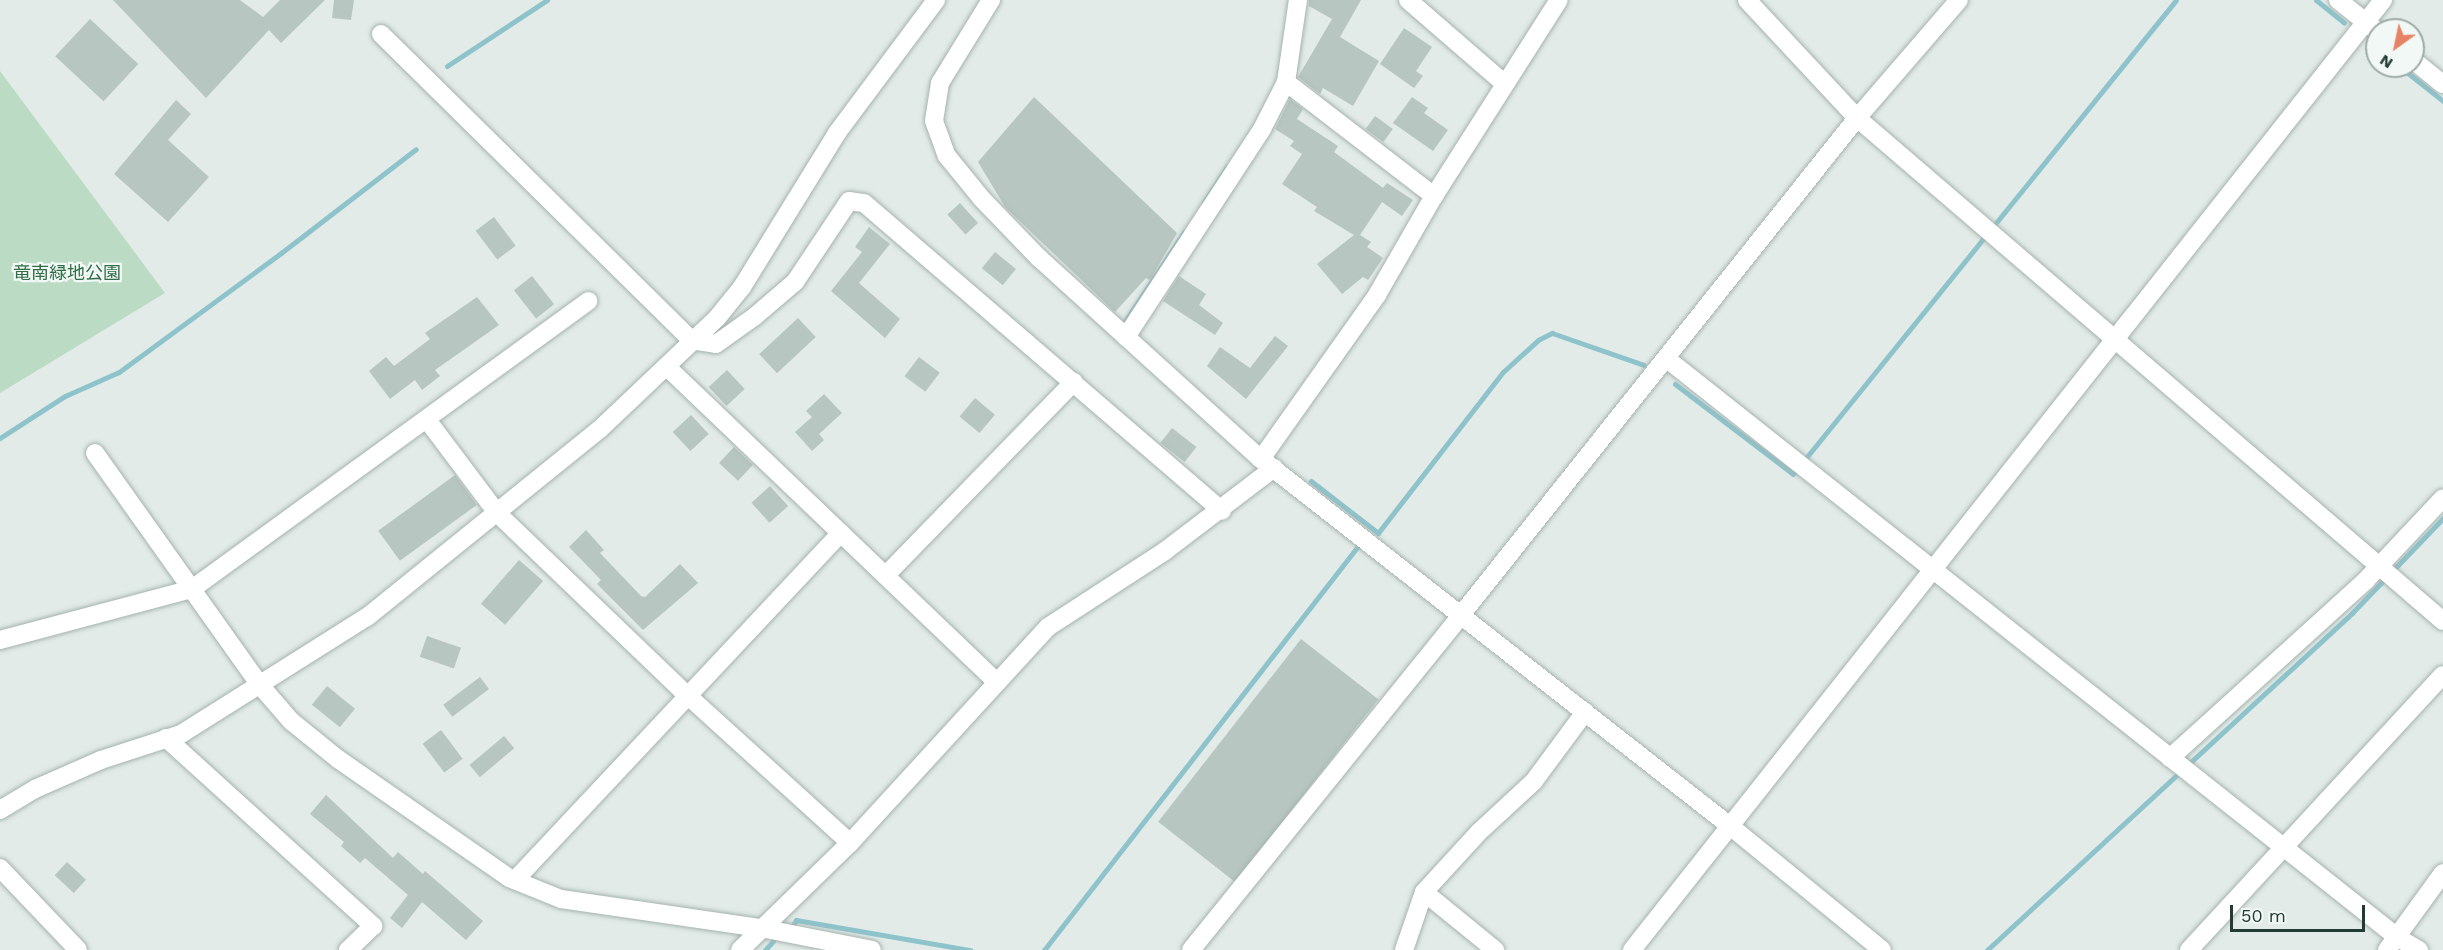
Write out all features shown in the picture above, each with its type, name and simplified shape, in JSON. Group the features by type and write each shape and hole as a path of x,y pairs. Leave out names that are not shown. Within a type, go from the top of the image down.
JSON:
{"street":[{"path":"0,810 68,774 181,734 367,617 600,429 667,367 691,340 717,318 742,287 837,133 936,0"},
{"path":"991,0 940,83 934,121 947,156 1008,228 1130,331 1268,463 1730,826 1882,950"},
{"path":"1130,331 1262,129 1286,82 1299,0"},
{"path":"1408,0 1505,84"},
{"path":"740,950 850,843 995,680 1048,627 1222,511 1268,463 1377,295 1434,195 1559,0"},
{"path":"1747,0 1857,118 2443,621"},
{"path":"1191,950 1667,359 1857,118 1959,0"},
{"path":"2338,0 2365,21"},
{"path":"2375,18 2383,0"},
{"path":"1632,950 2113,338 2365,33"},
{"path":"381,34 691,340 716,344 795,282 849,201 864,203 1222,511"},
{"path":"2425,70 2443,84"},
{"path":"1286,82 1434,195"},
{"path":"0,640 192,589 428,421 589,301"},
{"path":"1667,359 2284,847 2392,944 2419,950"},
{"path":"667,367 887,574 995,680"},
{"path":"887,574 1074,382"},
{"path":"428,421 497,513 687,695 850,843"},
{"path":"95,453 259,684 291,721 338,759 458,845 515,880 561,899 761,928 872,950"},
{"path":"2172,759 2382,568 2443,498"},
{"path":"515,880 841,533"},
{"path":"2189,950 2443,675"},
{"path":"1404,950 1424,892 1479,832 1534,781 1585,712"},
{"path":"166,738 373,926 348,950"},
{"path":"0,868 78,950"},
{"path":"2392,944 2443,873"},
{"path":"1424,892 1495,950"}],"green space":[{"name":"竜南緑地公園","path":"0,71 165,293 0,393"}],"building":[{"path":"113,0 240,0 263,17 280,0 325,0 281,43 269,30 206,98"},
{"path":"334,0 354,0 351,20 332,18"},
{"path":"1309,0 1361,0 1340,37 1379,61 1353,106 1323,88 1320,94 1298,77 1332,19 1309,6"},
{"path":"90,19 138,64 103,101 55,56"},
{"path":"1404,28 1432,47 1416,71 1423,76 1414,88 1380,64"},
{"path":"1034,97 1177,233 1150,280 1146,278 1115,312 1005,207 978,162"},
{"path":"1412,97 1428,108 1424,113 1448,130 1433,151 1393,123"},
{"path":"1290,99 1303,109 1297,119 1338,146 1334,152 1383,188 1387,183 1413,200 1402,216 1382,202 1360,235 1371,242 1367,247 1383,258 1368,280 1363,277 1342,294 1317,264 1354,235 1314,211 1317,207 1282,184 1302,154 1290,146 1294,141 1275,129"},
{"path":"176,100 191,114 168,140 209,177 168,222 114,174"},
{"path":"1375,116 1393,129 1383,142 1366,129"},
{"path":"960,203 978,223 965,234 947,214"},
{"path":"494,217 516,246 497,260 476,231"},
{"path":"869,227 890,244 859,283 900,319 885,338 831,291 862,252 855,247"},
{"path":"995,252 1016,269 1003,285 982,268"},
{"path":"532,276 554,304 536,319 514,290"},
{"path":"1179,276 1206,294 1199,305 1223,323 1215,335 1163,301"},
{"path":"477,297 499,325 435,370 440,376 422,390 415,380 390,399 369,371 386,357 394,366 430,339 425,333"},
{"path":"798,318 816,337 777,373 759,354"},
{"path":"1275,336 1288,346 1246,399 1207,366 1220,347 1250,368"},
{"path":"919,357 940,373 925,392 905,376"},
{"path":"727,370 745,389 726,406 709,387"},
{"path":"824,394 842,413 819,434 824,440 812,451 795,432 812,417 806,411"},
{"path":"975,398 995,415 979,433 960,416"},
{"path":"691,415 709,434 690,451 673,432"},
{"path":"1172,428 1196,447 1185,462 1160,443"},
{"path":"734,447 753,465 738,481 719,463"},
{"path":"455,475 477,505 400,561 378,531"},
{"path":"770,486 788,506 769,523 751,503"},
{"path":"586,530 604,550 600,553 641,596 645,597 680,564 698,583 643,630 597,584 601,580 569,547"},
{"path":"519,560 543,581 505,625 481,604"},
{"path":"427,636 461,648 454,669 420,657"},
{"path":"1301,639 1378,699 1235,882 1158,822"},
{"path":"480,677 489,689 452,717 443,705"},
{"path":"327,686 355,709 340,727 312,705"},
{"path":"441,730 463,759 444,773 423,744"},
{"path":"504,736 514,748 480,777 470,765"},
{"path":"326,795 393,858 398,852 423,874 425,871 483,921 466,940 422,902 402,928 390,918 408,895 365,858 360,863 341,846 344,842 310,814"},
{"path":"67,862 86,880 74,893 55,875"}],"waterway":[{"path":"447,66 547,0"},
{"path":"1675,384 1793,474 2176,0"},
{"path":"2316,0 2344,23"},
{"path":"2414,78 2443,101"},
{"path":"0,438 65,396 119,372 281,253 416,149"},
{"path":"1204,202 1227,167"},
{"path":"1124,323 1184,232"},
{"path":"1311,481 1378,533 1503,372 1538,340 1552,333 1644,365"},
{"path":"1987,950 2352,613 2443,518"},
{"path":"1044,950 1358,546"},
{"path":"793,925 796,920 970,950"},
{"path":"765,950 773,941"}]}
